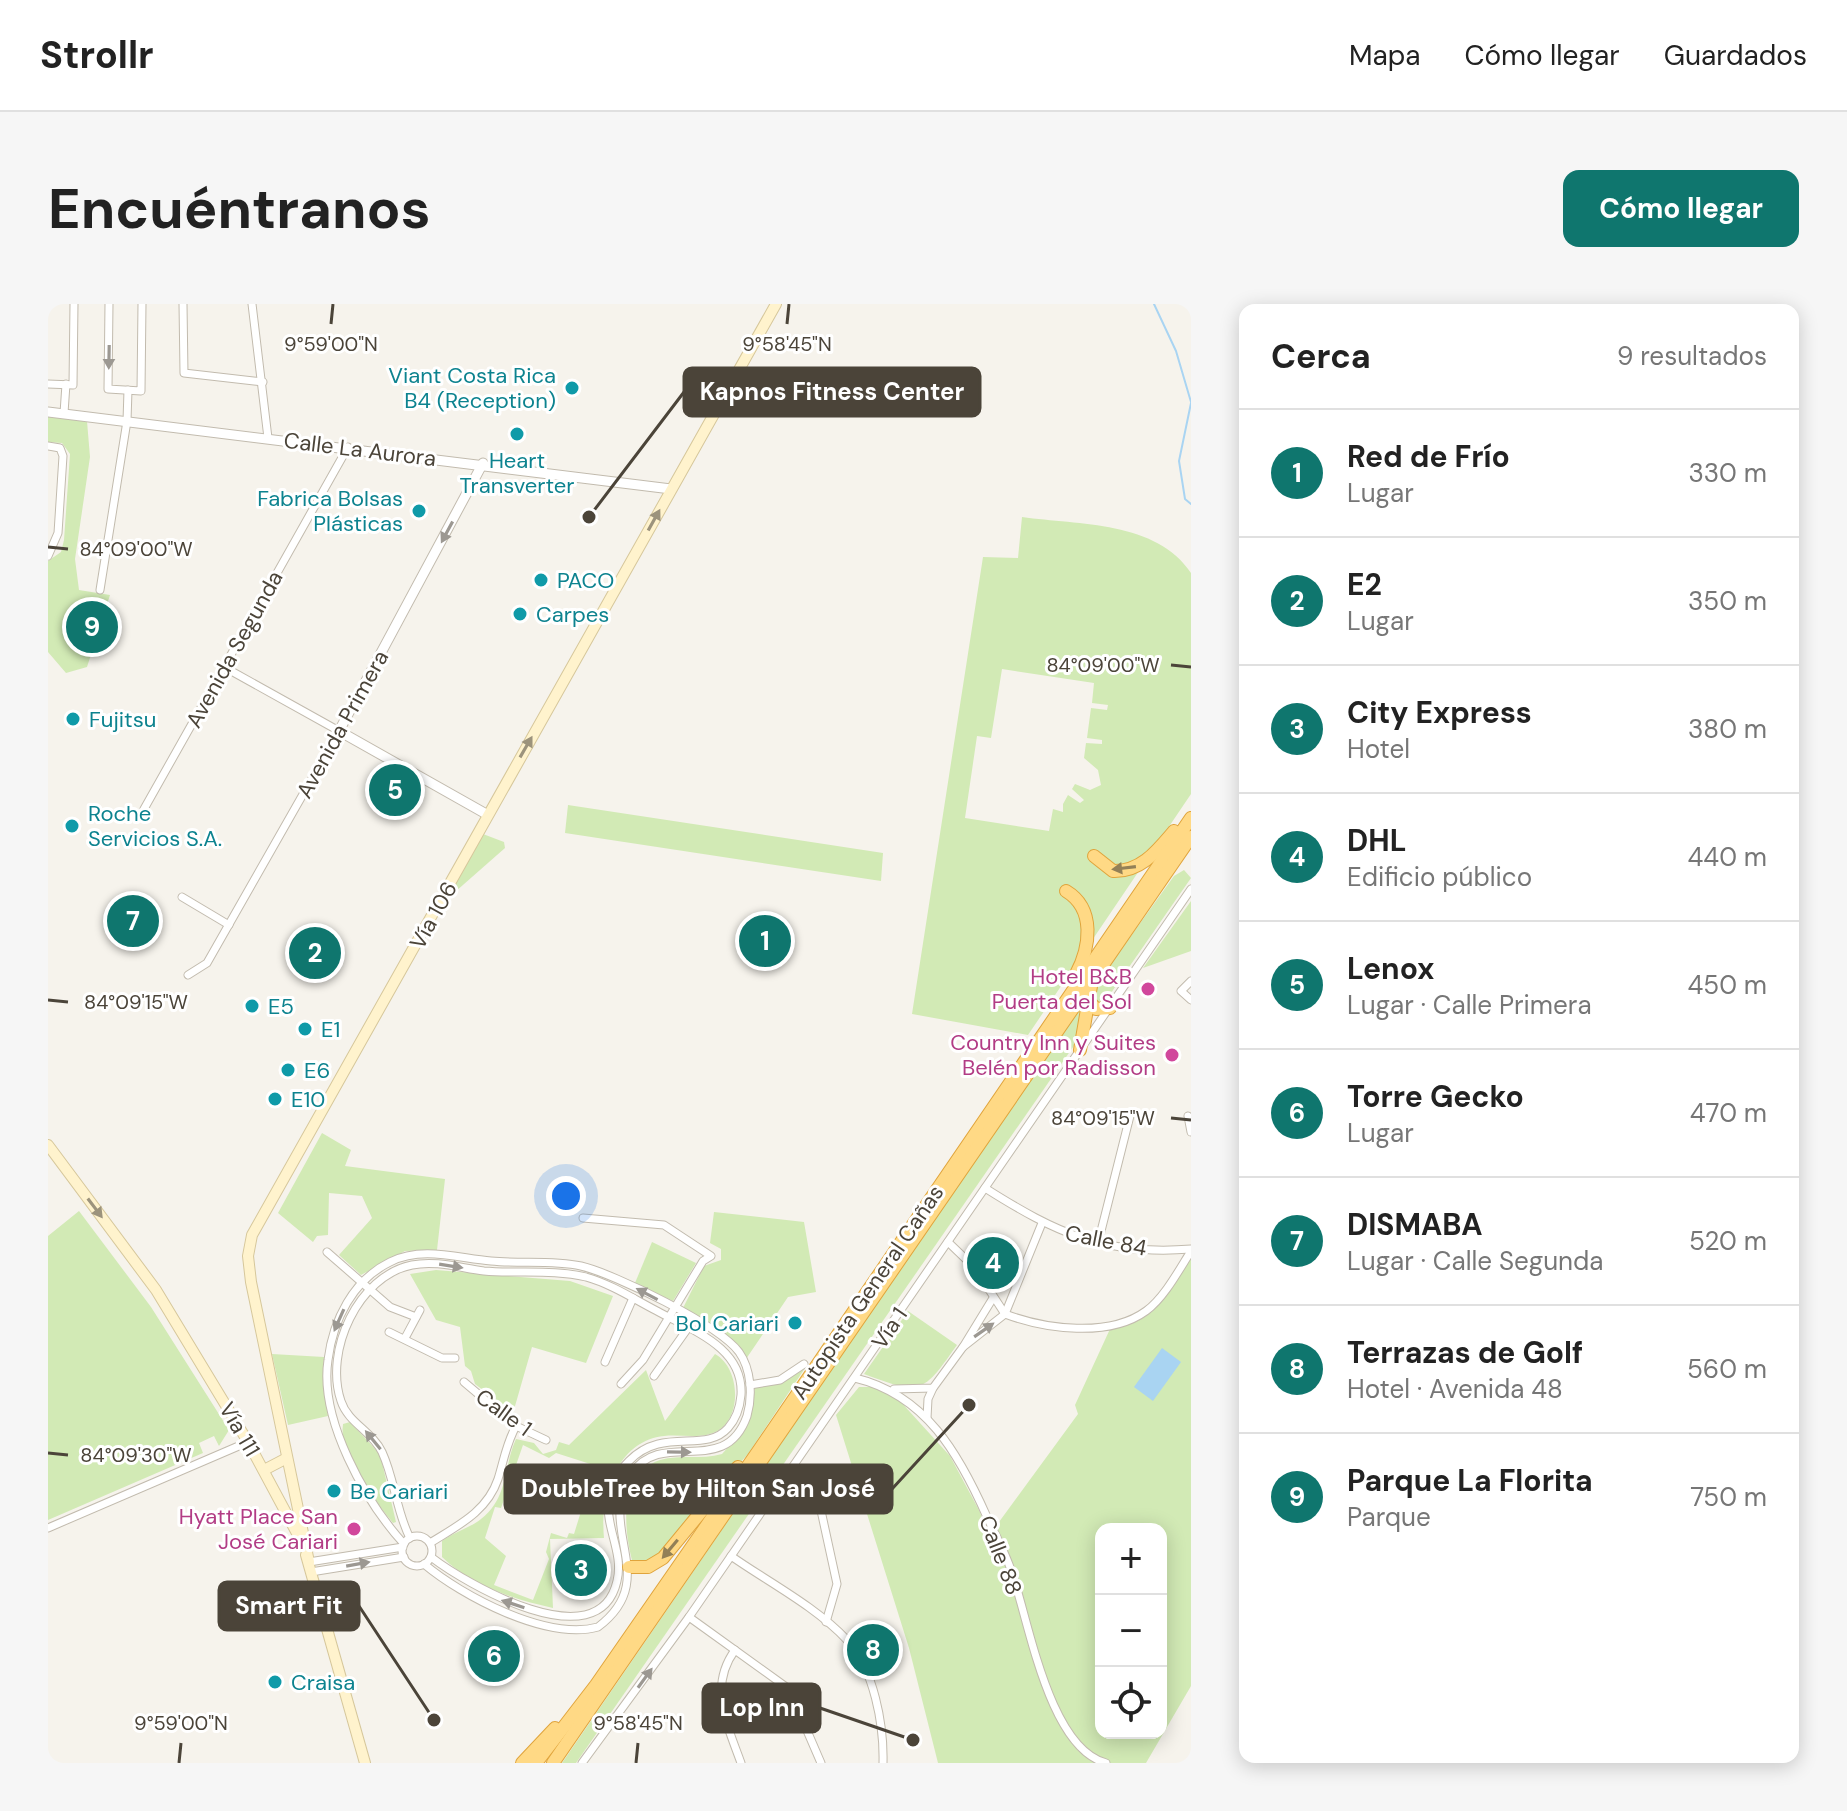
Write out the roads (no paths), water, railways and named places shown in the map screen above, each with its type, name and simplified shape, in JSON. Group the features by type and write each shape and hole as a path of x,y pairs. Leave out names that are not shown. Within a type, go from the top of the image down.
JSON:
{"highway":[{"path":"1094,856 1113,871 1137,867 1191,810"},
{"name":"Autopista General Cañas","path":"536,1763 596,1685 759,1450 1191,818"},
{"name":"Autopista General Cañas","path":"553,1763 1191,837"},
{"path":"937,1189 1083,961 1088,934 1086,920 1079,902 1066,891"},
{"path":"1080,1050 1093,980"},
{"path":"1088,1000 1096,1009 1110,1008"},
{"path":"629,1567 648,1567 663,1558 704,1506 759,1450"},
{"path":"522,1763 596,1685"}],"main road":[{"name":"Vía 106","path":"310,1567 251,1282 248,1256 252,1235 776,304"},
{"path":"712,416 708,387 731,382"},
{"name":"Vía 111","path":"48,1145 156,1290 264,1470 310,1567 366,1763"},
{"path":"264,1470 287,1458"}],"street":[{"path":"48,384 73,385 74,304"},
{"path":"109,304 108,389 141,391 142,304"},
{"path":"183,304 184,373 263,382"},
{"path":"252,304 268,438"},
{"path":"64,413 66,384"},
{"path":"100,590 127,421 128,390"},
{"name":"Calle La Aurora","path":"48,412 483,463 671,489"},
{"path":"48,446 60,448 63,456 58,533 48,556"},
{"name":"Avenida Segunda","path":"144,809 348,447"},
{"name":"Avenida Primera","path":"188,975 207,963 229,925 339,731 483,463"},
{"path":"224,667 488,815"},
{"name":"Vía 1","path":"582,1763 689,1617 1191,889"},
{"path":"182,897 229,925"},
{"path":"1191,981 1181,991 1191,1000"},
{"path":"1098,1243 1130,1116"},
{"path":"1188,1116 1191,1132"},
{"name":"Calle 84","path":"985,1188 1042,1223 1098,1243 1143,1250 1191,1250"},
{"path":"583,1218 664,1225 711,1256 703,1261 643,1360 621,1384"},
{"path":"963,1347 1005,1314 1042,1223"},
{"path":"948,1242 975,1268 1005,1314 1068,1327 1121,1322 1146,1311 1191,1250"},
{"path":"327,1252 390,1307 418,1313 405,1338"},
{"path":"406,1543 365,1491 346,1454 326,1380 331,1342 342,1312 362,1282 389,1262 421,1254 611,1275 731,1343 743,1358 748,1375 744,1422 727,1443 703,1452 666,1451 636,1467 622,1493 618,1516 629,1567 625,1589 608,1618 592,1629 517,1617 481,1602 424,1564"},
{"path":"404,1557 406,1543 382,1453 344,1409 337,1379 341,1344 355,1311 371,1289 394,1272 424,1263 501,1272 554,1268 596,1280 670,1318 724,1351 747,1389"},
{"path":"605,1362 633,1298"},
{"path":"927,1418 928,1399 933,1388 993,1298"},
{"path":"654,1376 688,1328"},
{"path":"389,1332 442,1358 455,1358"},
{"path":"747,1389 780,1380 804,1364"},
{"path":"739,1377 748,1375"},
{"name":"Calle 88","path":"855,1378 891,1389 927,1418 956,1454 1012,1573 1026,1625 1061,1722 1086,1755 1106,1763"},
{"name":"Calle 1","path":"464,1382 516,1426 546,1440"},
{"path":"891,1389 918,1391 933,1388"},
{"path":"431,1557 483,1592 518,1606 576,1615 603,1606 616,1585 618,1565 610,1534 609,1501 617,1477 629,1461 654,1443 705,1440 721,1434 735,1417 747,1389"},
{"path":"913,1406 918,1391"},
{"path":"334,1414 344,1409"},
{"path":"430,1543 482,1507 497,1480 505,1448 516,1426"},
{"path":"48,1528 248,1442"},
{"path":"629,1461 636,1467"},
{"path":"815,1483 837,1584 826,1622"},
{"path":"423,1537 430,1543 431,1557 424,1564 414,1565 404,1557 310,1567 423,1537"},
{"path":"731,1556 826,1622 848,1641 864,1670 880,1720 883,1763"},
{"path":"481,1602 483,1592"},
{"path":"555,1625 561,1621 562,1614"},
{"path":"573,1628 570,1622 576,1615"},
{"path":"689,1617 789,1689 821,1763"},
{"path":"735,1650 721,1681 720,1704 741,1763"}],"water":[{"path":"1162,1348 1181,1362 1153,1401 1134,1387"}],"waterway":[{"path":"1154,304 1176,351 1191,402"},
{"path":"1191,403 1179,461 1185,499 1191,504"}],"place":[{"name":"Viant Costa Rica B4 (Reception)","path":"572,388"},
{"name":"Heart Transverter","path":"517,434"},
{"name":"Fabrica Bolsas Plásticas","path":"419,511"},
{"name":"Kapnos Fitness Center","path":"589,517"},
{"name":"PACO","path":"541,580"},
{"name":"Carpes","path":"520,614"},
{"name":"Parque La Florita","path":"92,627"},
{"name":"Fujitsu","path":"73,719"},
{"name":"Lenox","path":"395,790"},
{"name":"Roche Servicios S.A.","path":"72,826"},
{"name":"DISMABA","path":"133,921"},
{"name":"Red de Frío","path":"765,941"},
{"name":"E2","path":"315,953"},
{"name":"Hotel B&B Puerta del Sol","path":"1148,989"},
{"name":"E5","path":"252,1006"},
{"name":"E1","path":"305,1029"},
{"name":"Country Inn y Suites Belén por Radisson","path":"1172,1055"},
{"name":"E6","path":"288,1070"},
{"name":"E10","path":"275,1099"},
{"name":"DHL","path":"993,1263"},
{"name":"Bol Cariari","path":"795,1323"},
{"name":"DoubleTree by Hilton San José","path":"969,1405"},
{"name":"Be Cariari","path":"334,1491"},
{"name":"Hyatt Place San José Cariari","path":"354,1529"},
{"name":"City Express","path":"581,1570"},
{"name":"Terrazas de Golf","path":"873,1650"},
{"name":"Torre Gecko","path":"494,1656"},
{"name":"Craisa","path":"275,1682"},
{"name":"Smart Fit","path":"434,1720"},
{"name":"Lop Inn","path":"913,1740"}]}
